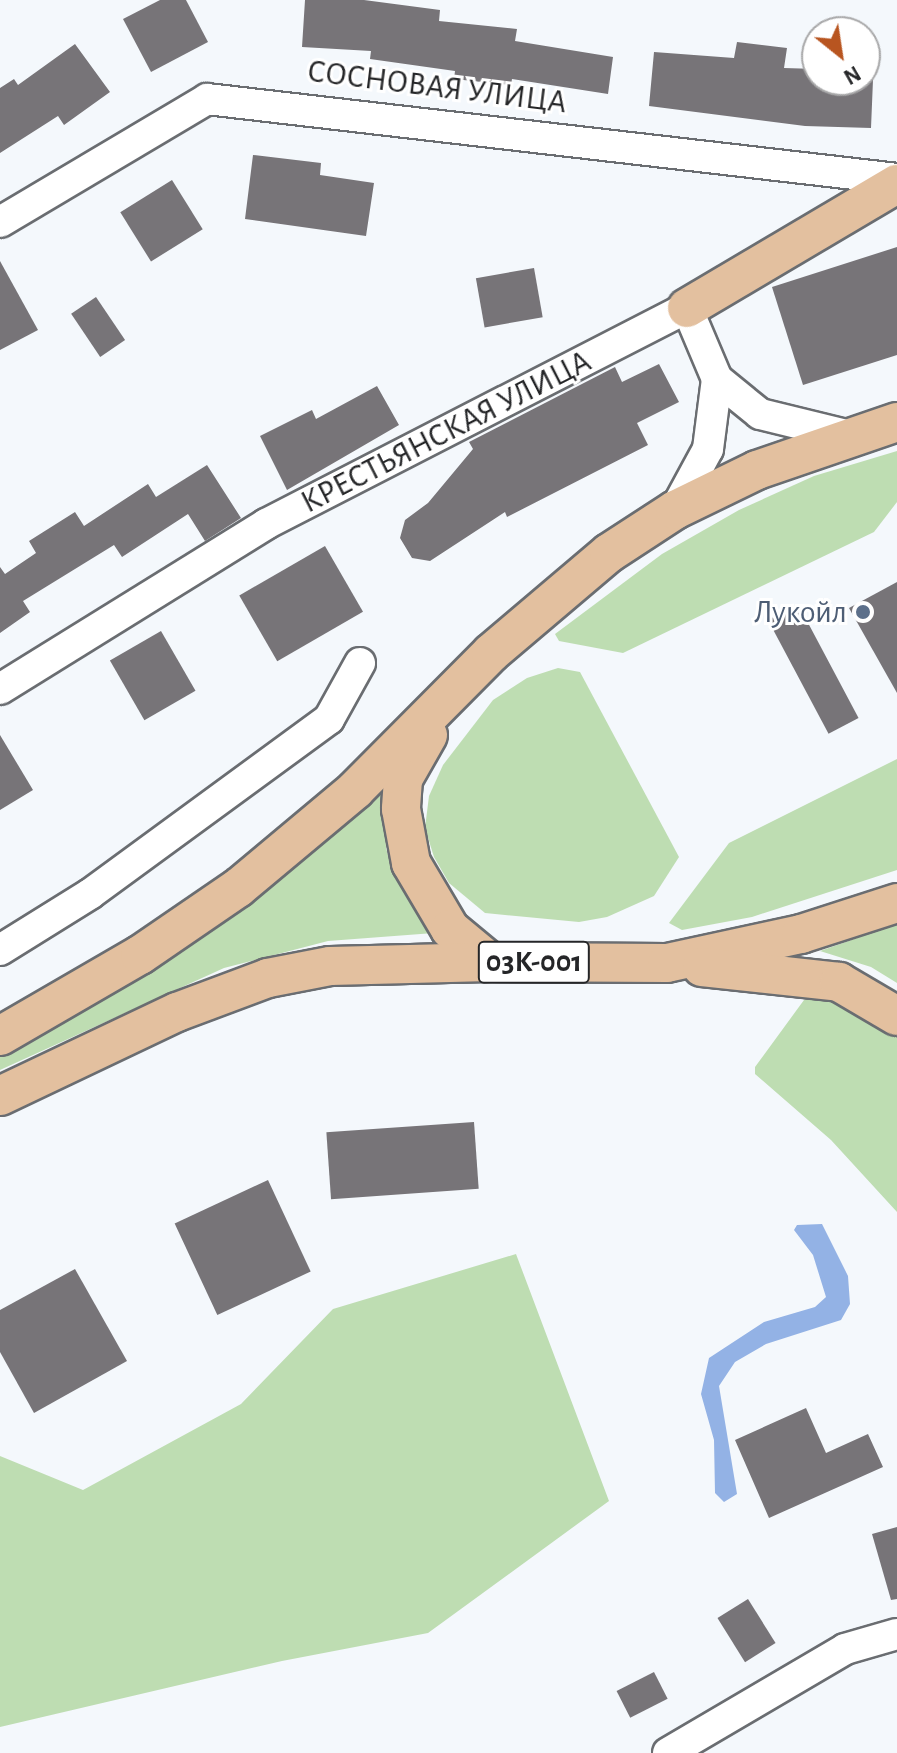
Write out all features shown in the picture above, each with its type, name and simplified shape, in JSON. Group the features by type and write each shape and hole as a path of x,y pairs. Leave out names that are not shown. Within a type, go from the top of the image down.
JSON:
{"main road":[{"name":"КРЕСТЬЯНСКАЯ УЛИЦА","path":"687,308 897,181"},
{"name":"03К-001","path":"0,1036 140,955 238,888 355,790 461,682 550,601 675,510 757,470 897,422"},
{"name":"03К-001","path":"461,682 403,779 401,809 411,863 431,903 450,929 490,962"},
{"name":"03К-001","path":"0,1096 177,1012 268,978 330,966 490,962 667,963 801,934 897,903"},
{"path":"667,963 839,982 897,1016"}],"street":[{"name":"СОСНОВАЯ УЛИЦА","path":"0,222 207,99 897,181"},
{"path":"687,308 717,379 760,414 850,436"},
{"name":"КРЕСТЬЯНСКАЯ УЛИЦА","path":"0,689 266,524 687,308"},
{"path":"675,510 708,449 717,379"},
{"path":"0,950 90,894 329,719 360,663"},
{"path":"668,1753 845,1649 897,1634"}],"green space":[{"path":"897,451 897,502 874,532 623,653 559,641 555,634 662,554 739,510 814,476"},
{"path":"558,668 580,672 679,857 654,896 607,917 579,922 485,913 449,883 434,857 425,828 429,796 443,765 493,700 527,678"},
{"path":"897,759 897,870 752,917 682,930 669,923 729,843"},
{"path":"385,789 386,848 394,874 434,933 328,941 224,968 0,1070 0,1056 137,978 265,891"},
{"path":"897,924 897,983 871,967 820,951"},
{"path":"815,996 864,1013 897,1033 897,1212 831,1140 755,1074 755,1067 804,1000"},
{"path":"516,1254 609,1501 428,1633 282,1661 0,1727 0,1456 83,1490 241,1404 333,1309"}],"water":[{"path":"822,1224 848,1276 850,1304 841,1320 766,1344 735,1362 719,1386 737,1494 724,1502 715,1493 714,1440 701,1394 709,1358 764,1322 815,1307 826,1297 813,1255 794,1230 797,1225"}],"building":[{"path":"160,0 186,0 208,42 151,72 123,19"},
{"path":"305,0 364,0 440,10 439,21 517,29 515,41 613,57 608,94 512,79 511,85 454,79 455,71 370,59 371,51 302,47"},
{"path":"737,42 787,48 784,68 801,69 801,96 872,96 871,128 805,126 649,106 654,52 734,58"},
{"path":"75,44 110,92 64,125 58,116 0,153 0,88 14,79 18,85"},
{"path":"253,155 321,163 320,175 374,183 366,236 245,219"},
{"path":"172,180 203,229 151,262 120,212"},
{"path":"897,247 897,355 803,385 772,287"},
{"path":"0,261 38,330 0,350"},
{"path":"534,268 543,317 485,327 476,278"},
{"path":"96,297 125,340 100,357 71,314"},
{"path":"659,364 679,402 637,423 648,445 507,517 505,512 430,561 412,558 400,538 405,520 428,503 473,449 469,442 615,367 622,382"},
{"path":"377,386 399,425 287,490 260,436 312,410 316,419"},
{"path":"207,465 241,518 205,541 188,514 122,557 114,545 23,601 30,612 0,633 0,567 5,574 36,553 29,541 75,512 84,526 148,484 156,497"},
{"path":"325,546 363,612 277,661 239,596"},
{"path":"897,582 897,693 849,608"},
{"path":"798,604 859,718 829,734 768,620"},
{"path":"161,631 196,691 144,720 110,660"},
{"path":"0,735 33,790 0,810"},
{"path":"474,1122 479,1189 331,1199 326,1132"},
{"path":"268,1180 311,1272 217,1315 175,1224"},
{"path":"75,1269 127,1361 34,1413 0,1352 0,1310"},
{"path":"806,1408 826,1453 868,1434 883,1467 769,1518 735,1440"},
{"path":"897,1527 897,1599 891,1600 872,1534"},
{"path":"748,1599 776,1643 745,1662 717,1618"},
{"path":"654,1672 668,1699 630,1718 617,1691"}],"place":[{"name":"Лукойл","path":"863,612"}]}
